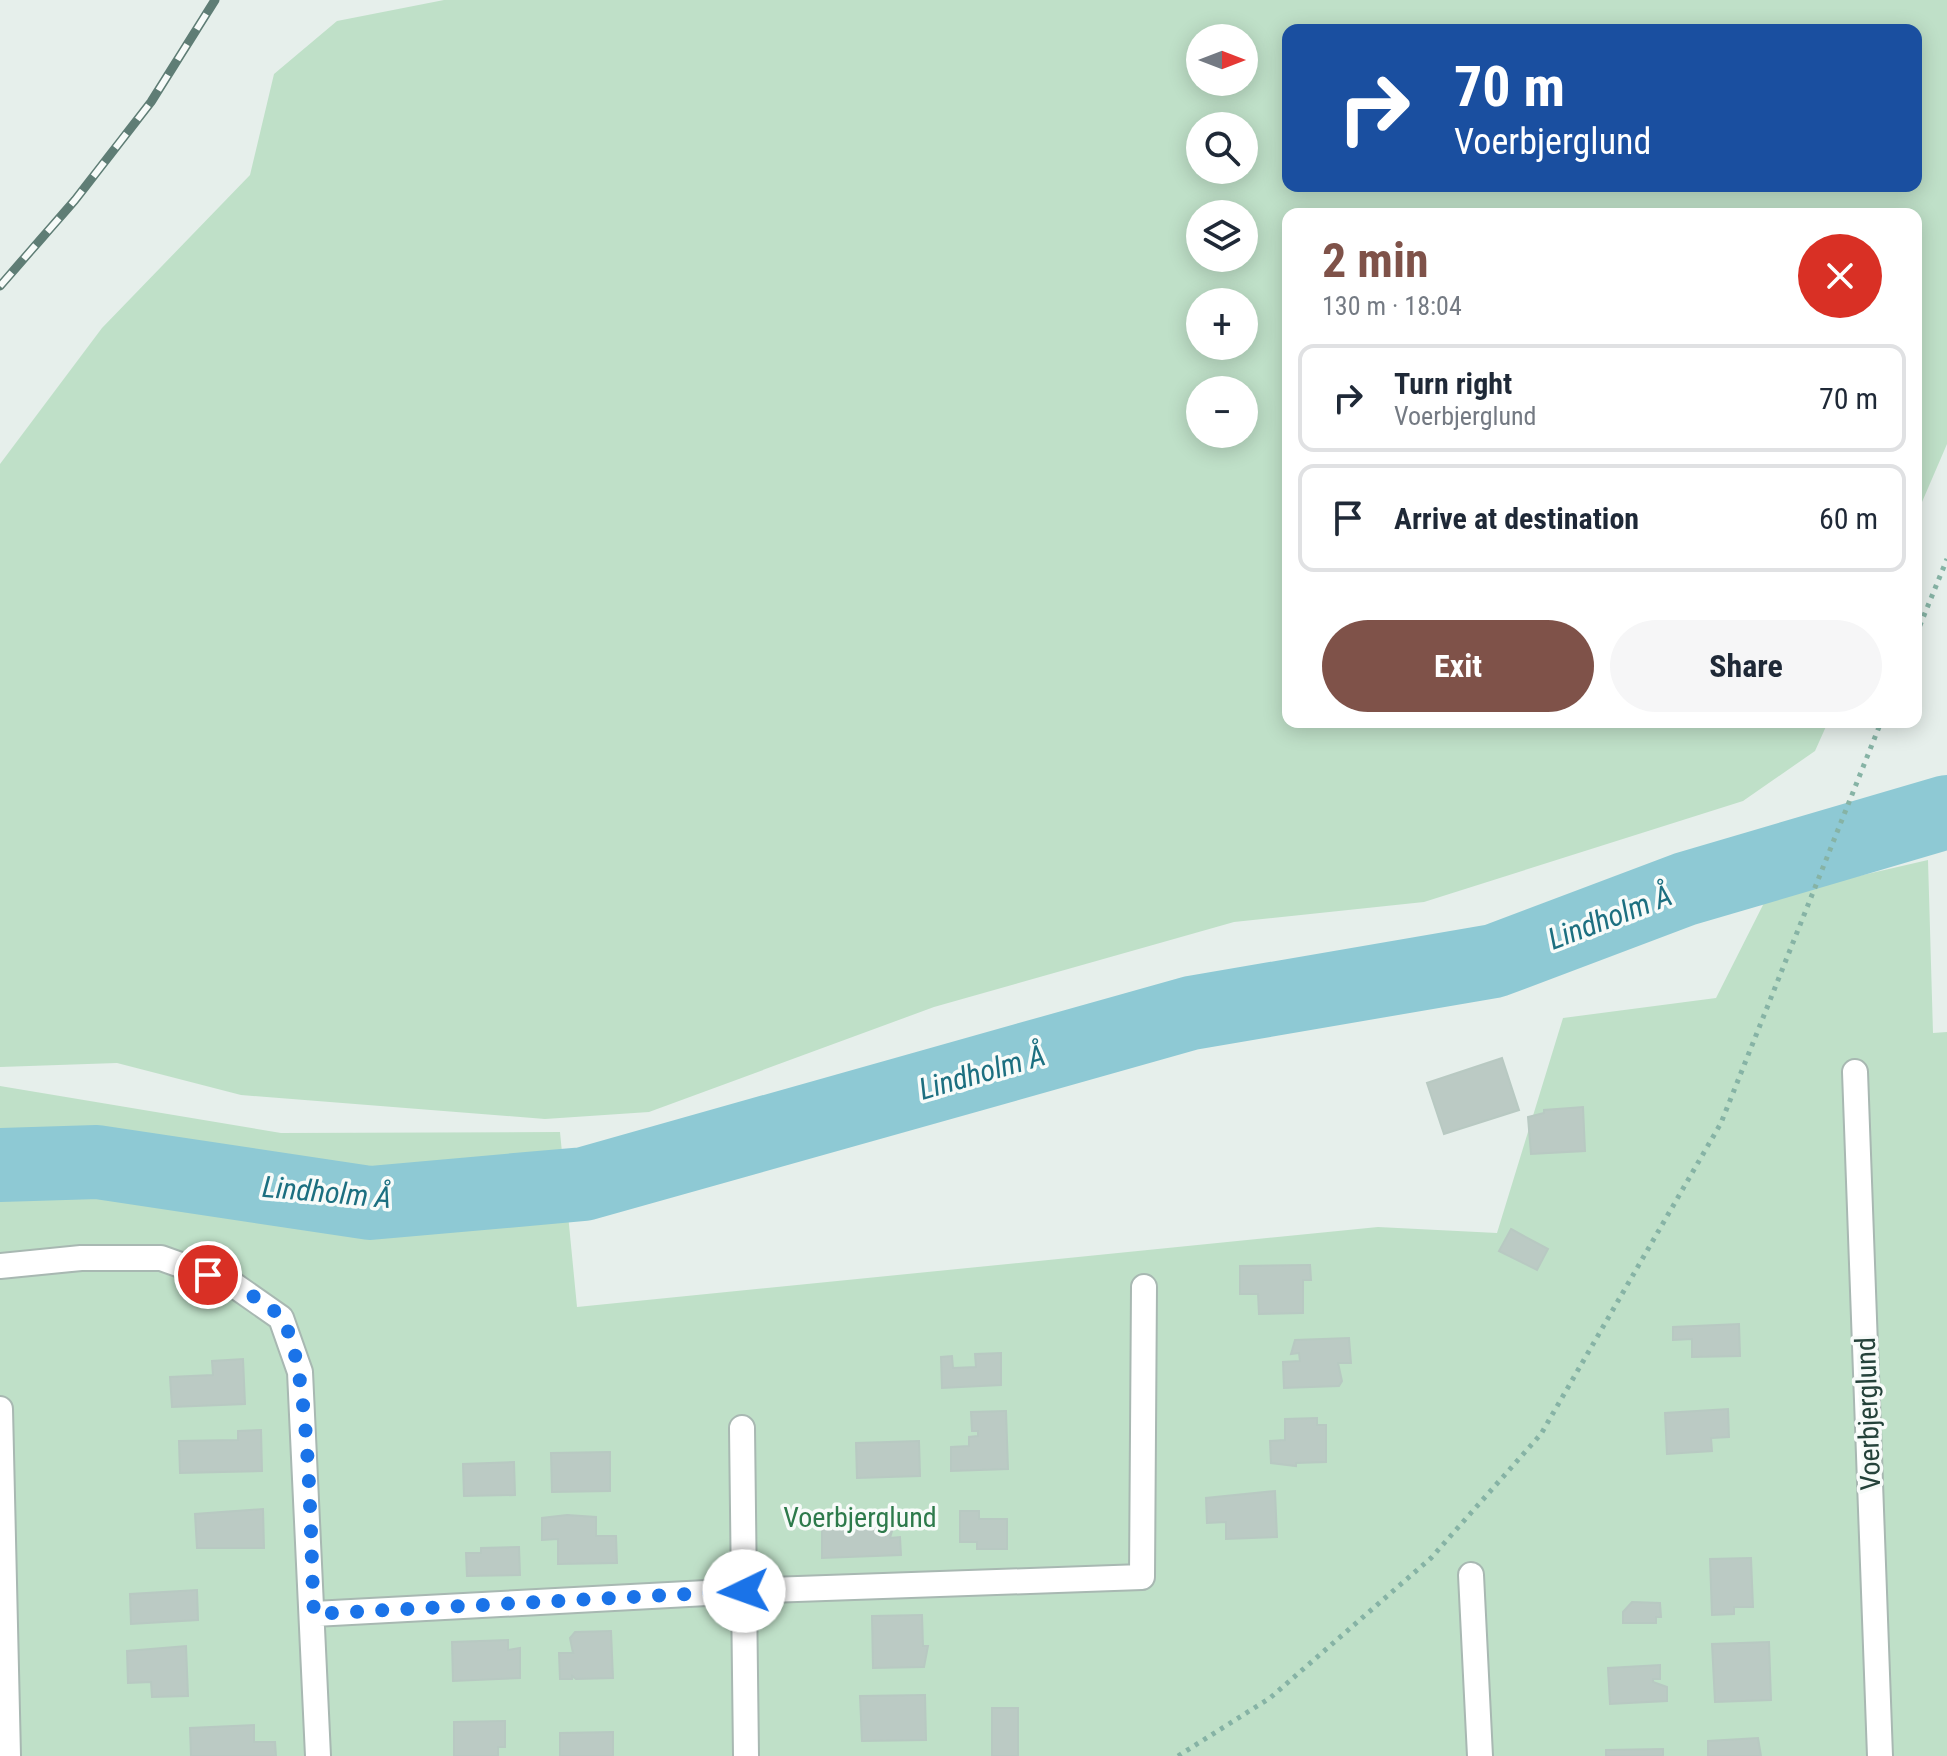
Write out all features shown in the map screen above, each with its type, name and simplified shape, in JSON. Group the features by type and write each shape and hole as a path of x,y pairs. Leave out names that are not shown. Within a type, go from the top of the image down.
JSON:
{"street":[{"name":"Voerbjerglund","path":"1855,1072 1880,1756"},
{"path":"0,1266 81,1258 161,1258 231,1283 281,1318 300,1372 314,1614 318,1756"},
{"path":"314,1614 744,1591 1142,1577 1144,1287"},
{"path":"0,1409 8,1756"},
{"path":"742,1428 746,1756"},
{"path":"1471,1575 1480,1756"}],"path":[{"path":"1922,620 1947,559"},
{"path":"1178,1756 1270,1698 1431,1558 1541,1434 1721,1123 1879,728"}],"green space":[{"path":"444,0 1947,0 1947,444 1922,502 1922,208 1282,208 1282,728 1825,728 1815,751 1743,801 1424,902 1234,922 934,1007 649,1112 545,1119 241,1095 117,1063 0,1067 0,464 102,328 250,175 274,74 337,21"},
{"path":"1928,860 1933,1033 1947,1032 1947,1756 0,1756 0,1086 281,1133 560,1132 577,1307 1378,1227 1497,1233 1563,1018 1716,998 1767,897"}],"building":[{"path":"1502,1058 1519,1110 1444,1134 1427,1083"},
{"path":"1583,1107 1585,1151 1531,1154 1528,1117 1544,1113 1544,1110"},
{"path":"1511,1229 1548,1249 1537,1270 1499,1251"},
{"path":"1310,1265 1311,1280 1303,1280 1303,1313 1259,1314 1258,1294 1240,1294 1240,1266"},
{"path":"1739,1324 1740,1356 1692,1357 1692,1339 1673,1340 1673,1327"},
{"path":"1349,1338 1351,1363 1338,1363 1342,1381 1339,1386 1284,1388 1283,1362 1300,1361 1299,1353 1291,1354 1295,1340"},
{"path":"1001,1353 1001,1385 942,1388 941,1357 952,1356 953,1368 976,1367 975,1354"},
{"path":"243,1359 245,1404 172,1407 170,1377 213,1375 212,1361"},
{"path":"1728,1409 1729,1437 1711,1438 1712,1451 1667,1454 1665,1413"},
{"path":"1006,1411 1008,1469 951,1471 951,1447 969,1446 969,1437 978,1436 978,1431 972,1431 971,1412"},
{"path":"1317,1418 1317,1425 1326,1425 1326,1462 1296,1463 1296,1466 1271,1463 1270,1441 1285,1440 1285,1419"},
{"path":"261,1430 262,1471 180,1473 179,1441 238,1440 238,1431"},
{"path":"919,1441 920,1476 857,1478 856,1443"},
{"path":"610,1452 610,1491 552,1492 551,1453"},
{"path":"514,1462 515,1495 464,1496 463,1464"},
{"path":"1275,1491 1277,1537 1226,1539 1226,1522 1207,1523 1206,1498"},
{"path":"263,1509 264,1548 197,1548 195,1514"},
{"path":"960,1511 979,1511 979,1519 1007,1519 1007,1549 977,1549 977,1542 960,1542"},
{"path":"567,1515 596,1517 596,1536 616,1536 617,1563 558,1564 558,1539 542,1540 542,1518"},
{"path":"890,1516 890,1524 894,1524 890,1538 900,1537 901,1555 822,1558 822,1522"},
{"path":"519,1547 520,1575 467,1576 466,1553 481,1553 481,1548"},
{"path":"1751,1558 1753,1607 1734,1607 1734,1614 1712,1615 1710,1559"},
{"path":"197,1590 198,1620 131,1624 130,1594"},
{"path":"1632,1602 1660,1603 1661,1617 1656,1617 1656,1623 1623,1623 1623,1612"},
{"path":"922,1615 923,1646 928,1646 924,1667 873,1668 872,1616"},
{"path":"611,1631 613,1678 576,1679 572,1676 572,1679 560,1679 559,1653 573,1653 570,1638 575,1632"},
{"path":"508,1640 508,1650 520,1648 520,1678 453,1681 452,1642"},
{"path":"1769,1642 1771,1700 1715,1702 1712,1644"},
{"path":"186,1646 188,1696 152,1697 151,1682 128,1683 127,1651"},
{"path":"1660,1665 1660,1679 1653,1679 1653,1682 1667,1687 1667,1701 1610,1704 1608,1668"},
{"path":"925,1695 926,1740 862,1741 860,1696"},
{"path":"992,1708 1018,1708 1018,1756 992,1756"},
{"path":"505,1721 505,1747 498,1747 498,1756 454,1756 454,1722"},
{"path":"254,1725 254,1742 275,1742 276,1756 191,1756 190,1728"},
{"path":"613,1732 613,1756 560,1756 560,1733"},
{"path":"1758,1738 1761,1756 1708,1756 1708,1741"},
{"path":"1663,1749 1663,1756 1606,1756 1606,1750"}],"waterway":[{"name":"Lindholm Å","path":"0,1165 97,1162 370,1203 584,1184 1191,1013 1494,961 1685,889 1947,812"}],"railway":[{"path":"0,286 75,200 151,102 215,0"}],"route":[{"path":"208,1275 231,1283 281,1318 300,1372 314,1614 744,1591"}]}
